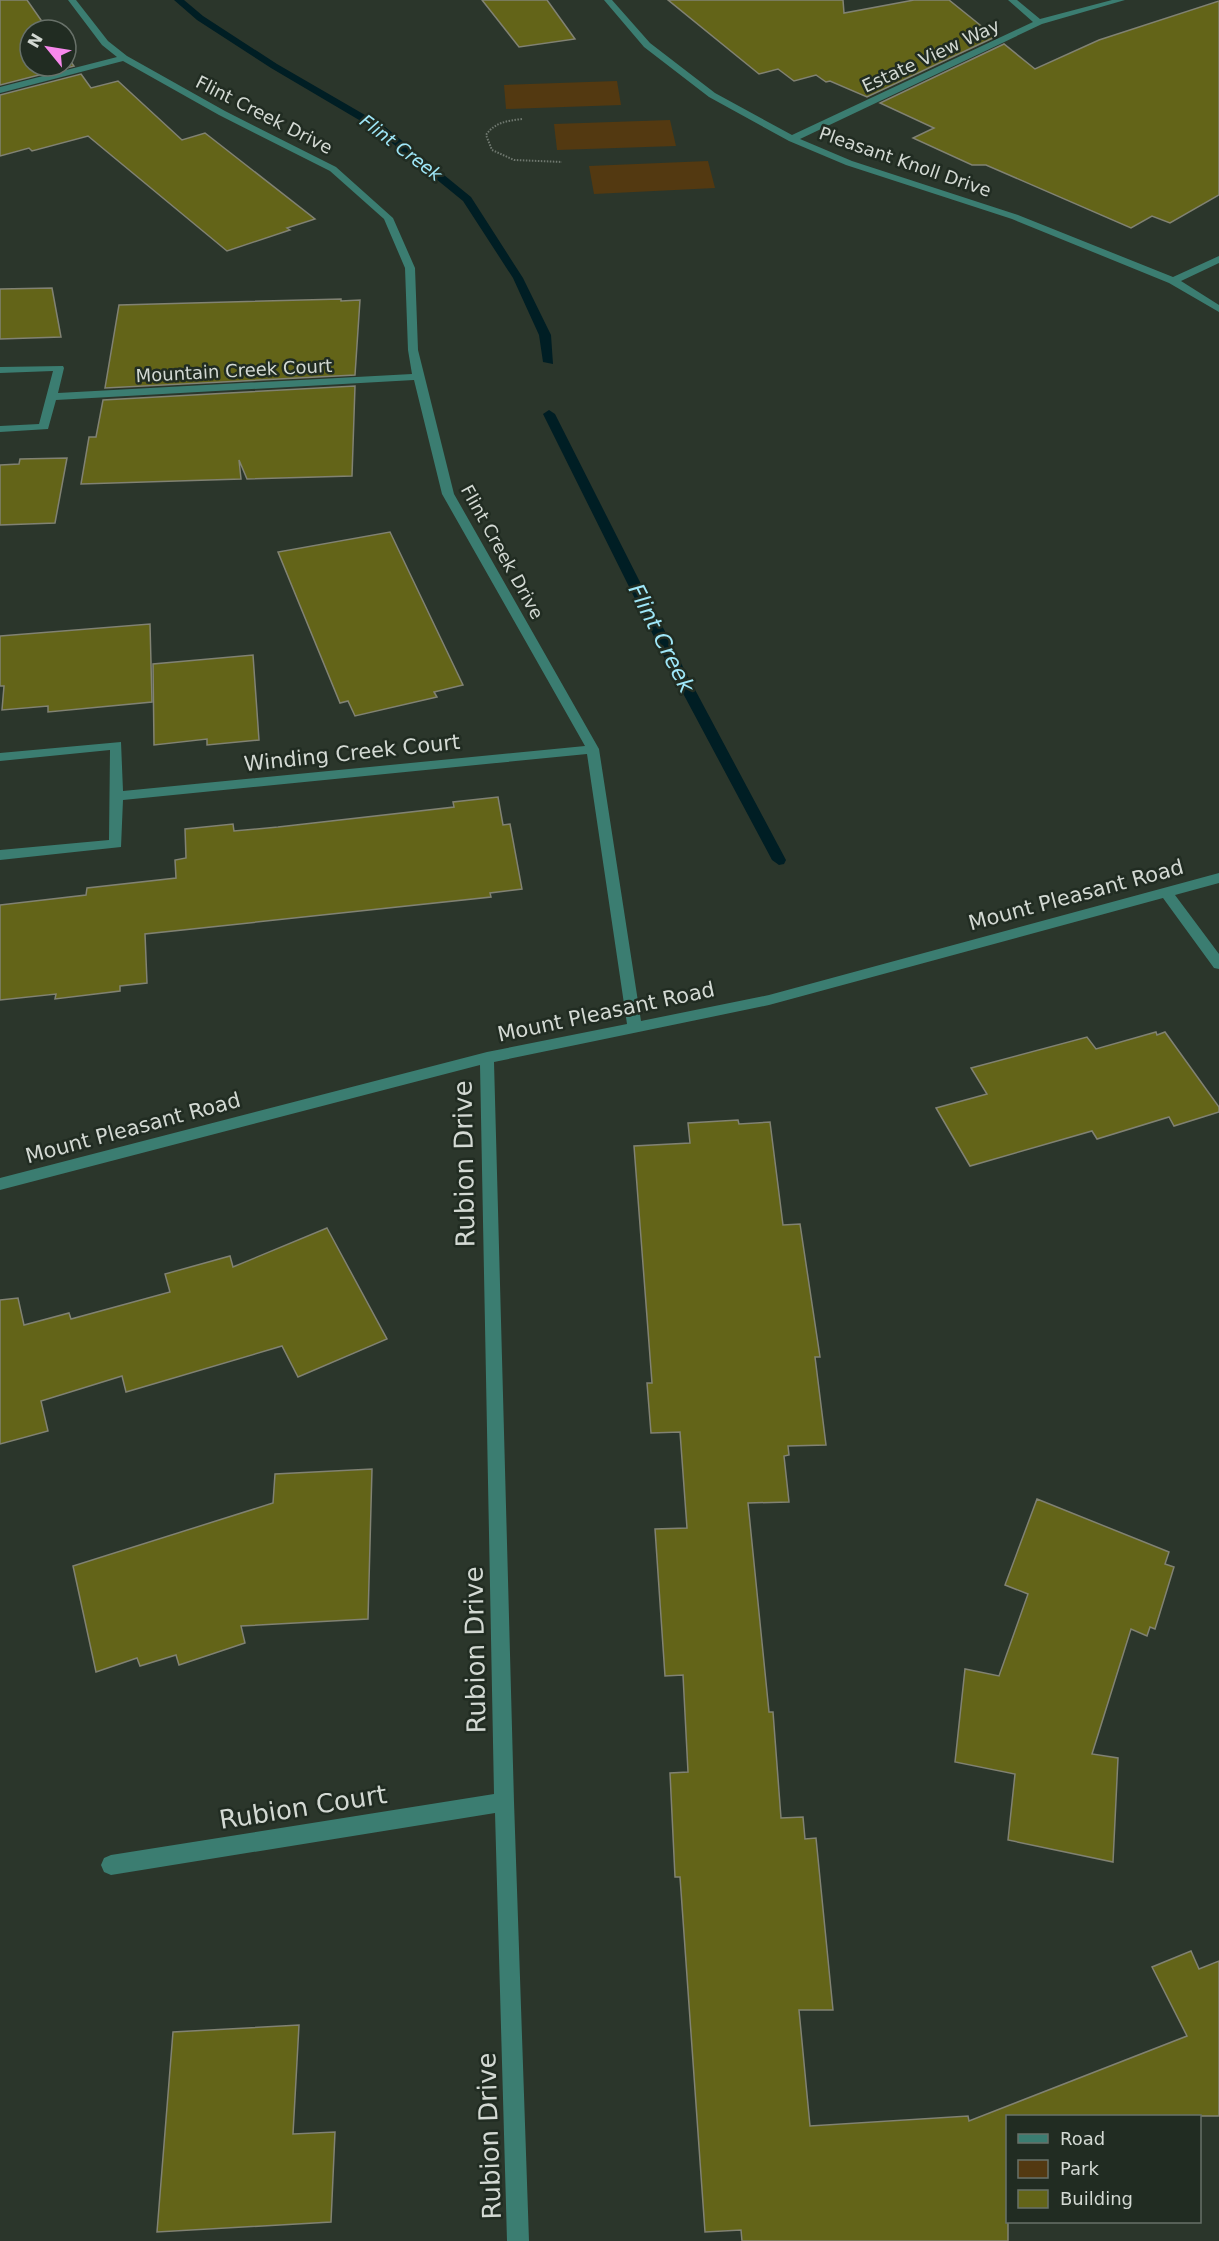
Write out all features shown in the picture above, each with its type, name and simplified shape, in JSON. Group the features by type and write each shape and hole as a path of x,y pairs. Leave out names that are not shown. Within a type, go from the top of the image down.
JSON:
{"street":[{"name":"Flint Creek Drive","path":"72,0 105,44 124,58 222,113 333,169 388,218 410,268 413,350 448,494 593,749 635,1029"},
{"name":"Pleasant Knoll Drive","path":"608,0 647,45 703,88 792,139 849,163 1015,217 1173,281 1219,309"},
{"path":"1012,0 1039,22"},
{"name":"Estate View Way","path":"792,139 1039,22 1120,0"},
{"path":"0,90 124,58"},
{"path":"1173,281 1205,268 1219,259"},
{"path":"0,370 59,368 44,427 0,429"},
{"name":"Mountain Creek Court","path":"52,397 418,377"},
{"path":"0,757 116,745 116,844 0,855"},
{"name":"Winding Creek Court","path":"116,796 593,749"},
{"name":"Mount Pleasant Road","path":"0,1184 487,1058 769,1000 1219,878"},
{"path":"1167,893 1219,964"},
{"name":"Rubion Drive","path":"487,1058 504,1802 518,2241"},
{"name":"Rubion Court","path":"111,1865 504,1802"}],"path":[{"path":"522,119 499,122 491,127 486,135 492,150 514,160 562,162"}],"green space":[{"path":"617,81 621,105 506,109 504,85"},
{"path":"670,120 676,146 557,150 554,124"},
{"path":"708,161 715,188 594,194 589,166"}],"building":[{"path":"0,0 27,0 40,18 18,18 18,78 27,78 0,85"},
{"path":"482,0 547,0 575,39 519,47"},
{"path":"668,0 843,0 844,13 914,0 949,0 995,37 867,97 830,81 826,82 816,75 794,81 778,69 759,74"},
{"path":"1219,1 1219,195 1170,223 1152,216 1131,228 986,165 972,165 913,138 934,128 880,103 1004,44 1035,69 1099,40"},
{"path":"81,74 91,88 118,81 182,140 205,133 315,219 227,251 88,136 32,151 29,148 0,156 0,95 66,78 78,78 78,75"},
{"path":"52,288 61,337 0,339 0,289"},
{"path":"341,299 341,301 360,300 355,375 105,388 119,305"},
{"path":"355,386 352,476 247,479 239,460 241,479 81,484 89,437 96,437 103,400"},
{"path":"67,458 55,523 0,525 0,465 19,464 20,459"},
{"path":"390,532 463,685 434,692 437,697 355,716 348,701 340,703 278,552"},
{"path":"150,624 152,702 48,712 48,706 2,710 4,686 0,686 0,636"},
{"path":"253,655 259,740 207,745 207,739 154,745 153,664"},
{"path":"498,797 503,825 510,824 522,889 490,893 491,897 145,934 147,983 120,986 120,991 55,999 56,994 0,1000 0,905 86,895 87,888 176,878 175,860 186,858 185,829 233,824 234,831 278,827 454,807 453,802"},
{"path":"1156,1032 1157,1035 1165,1032 1219,1107 1219,1112 1174,1126 1169,1117 1097,1139 1092,1131 970,1166 936,1108 987,1094 971,1068 1087,1037 1096,1049"},
{"path":"738,1120 739,1124 770,1122 783,1225 800,1224 820,1357 815,1357 826,1445 788,1446 789,1455 784,1456 789,1502 748,1503 769,1712 773,1712 781,1818 803,1817 805,1839 816,1838 833,2010 799,2010 810,2126 968,2116 969,2121 1187,2036 1152,1967 1191,1951 1199,1969 1219,1961 1219,2116 1006,2115 1008,2241 742,2241 741,2230 705,2232 680,1877 675,1877 670,1773 688,1772 683,1675 665,1676 655,1529 687,1528 680,1432 651,1433 647,1383 652,1383 634,1146 690,1143 688,1123"},
{"path":"327,1228 387,1339 298,1377 282,1346 126,1392 122,1376 41,1401 48,1431 0,1444 0,1300 18,1298 24,1325 69,1313 71,1319 170,1292 165,1274 230,1256 233,1267"},
{"path":"372,1469 368,1619 241,1626 245,1643 179,1665 176,1655 140,1666 137,1658 96,1672 73,1566 273,1503 275,1474"},
{"path":"1037,1499 1169,1552 1165,1564 1174,1567 1155,1629 1150,1627 1147,1636 1131,1629 1092,1754 1118,1758 1113,1862 1008,1840 1015,1774 955,1762 965,1669 999,1676 1028,1594 1005,1585"},
{"path":"299,2025 293,2134 335,2132 331,2222 157,2232 173,2032"}],"waterway":[{"name":"Flint Creek","path":"179,0 200,18 274,66 380,128 467,199 518,278 545,335 549,362"},
{"name":"Flint Creek","path":"549,414 677,669 779,860"}]}
